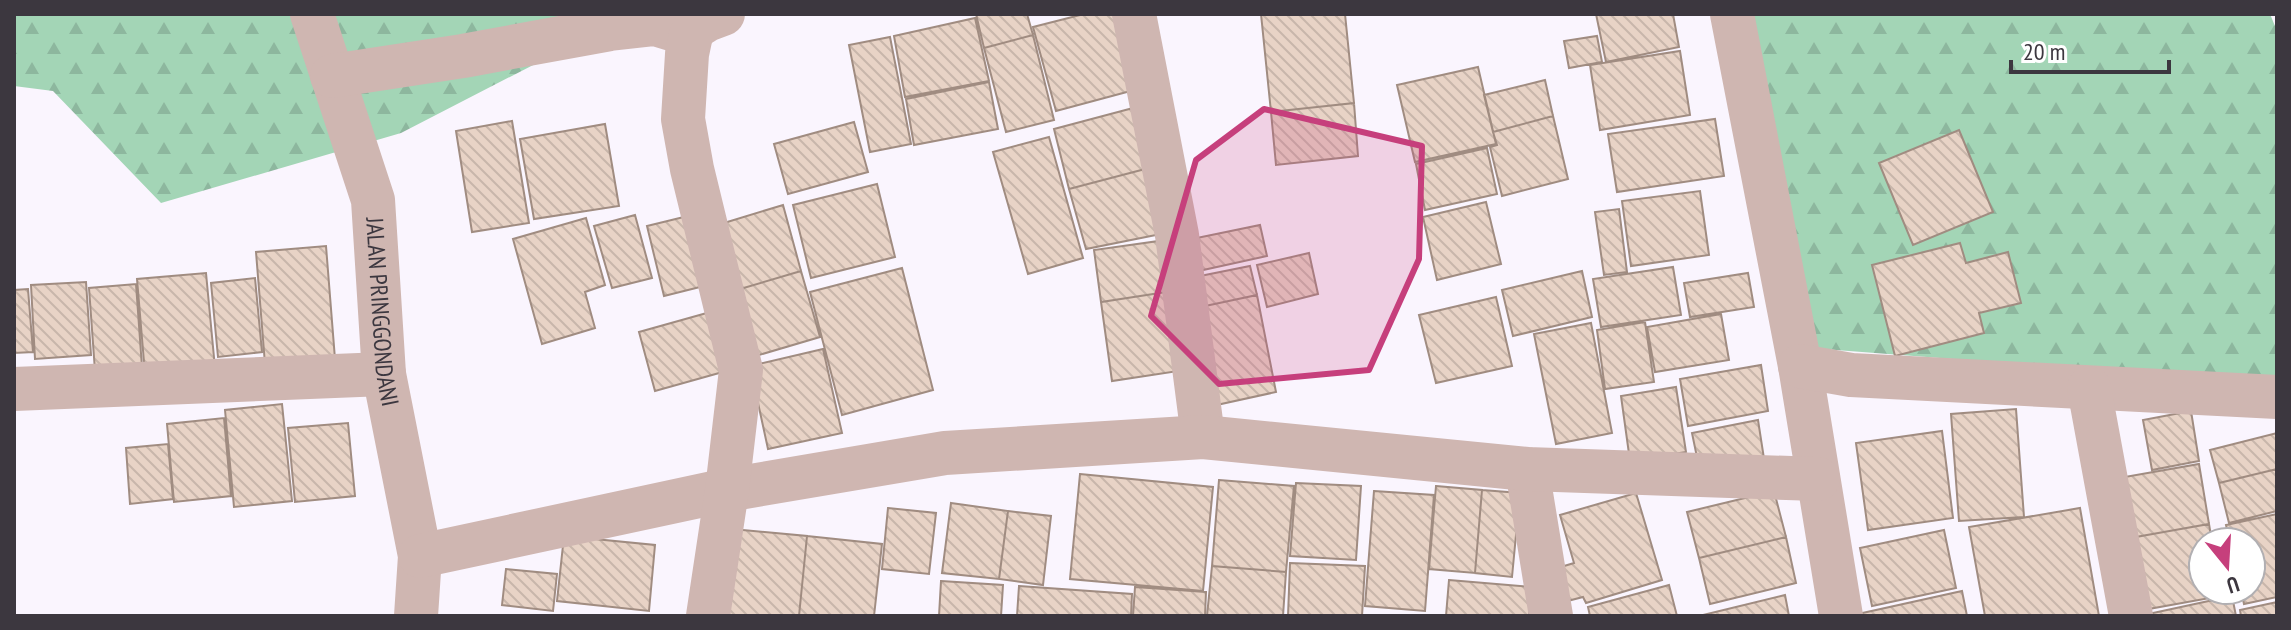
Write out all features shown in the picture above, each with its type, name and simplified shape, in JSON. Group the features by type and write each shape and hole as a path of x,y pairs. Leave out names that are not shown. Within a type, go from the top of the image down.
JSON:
{"street":[{"name":"JALAN PRINGGONDANI","path":"312,14 373,200 384,374 420,556 416,616"},
{"path":"1134,14 1177,235 1203,437"},
{"path":"1732,14 1800,366 1841,616"},
{"path":"332,76 610,29 655,24 707,24"},
{"path":"707,24 687,54 683,119 692,169 741,370 708,616"},
{"path":"1800,366 1851,375 2277,397"},
{"path":"14,389 384,374"},
{"path":"2089,388 2131,616"},
{"path":"420,556 727,490 945,453 1203,437 1527,469 1818,479"},
{"path":"1527,469 1551,616"}],"highlighted area":[{"path":"1264,109 1422,146 1419,259 1369,370 1219,384 1151,316 1196,160"}],"green space":[{"path":"14,14 632,14 401,133 161,203 53,91 14,86"},
{"path":"1743,14 2270,14 2277,31 2277,384 1810,348"}],"building":[{"path":"976,14 1027,14 1033,35 984,48"},
{"path":"1084,14 1118,14 1138,89 1056,111 1033,27"},
{"path":"1261,14 1345,14 1354,103 1271,112"},
{"path":"1596,14 1673,14 1679,47 1606,62"},
{"path":"975,18 989,81 905,97 894,36"},
{"path":"1033,35 1054,120 1006,132 984,48"},
{"path":"1597,36 1602,62 1569,68 1564,41"},
{"path":"890,37 911,144 870,152 849,45"},
{"path":"1680,51 1690,115 1600,130 1590,65"},
{"path":"1478,67 1496,144 1415,162 1397,85"},
{"path":"1545,80 1553,116 1493,132 1484,95"},
{"path":"989,82 998,129 914,145 906,99"},
{"path":"1354,103 1358,156 1276,165 1271,112"},
{"path":"1133,108 1149,168 1069,189 1054,129"},
{"path":"1553,116 1568,179 1502,196 1490,147 1497,145 1493,132"},
{"path":"1715,119 1724,176 1617,192 1608,134"},
{"path":"512,121 529,223 472,232 456,131"},
{"path":"854,122 868,172 788,194 774,144"},
{"path":"605,124 619,206 534,219 520,139"},
{"path":"1959,130 1993,212 1913,245 1879,163"},
{"path":"1049,137 1083,258 1028,274 993,152"},
{"path":"1487,148 1497,194 1425,210 1416,164"},
{"path":"1149,168 1166,233 1086,249 1069,189"},
{"path":"877,184 895,257 811,278 793,205"},
{"path":"1700,191 1709,255 1631,266 1622,201"},
{"path":"1486,202 1501,264 1437,280 1423,217"},
{"path":"783,205 801,271 730,292 711,227"},
{"path":"1619,209 1627,272 1604,275 1595,212"},
{"path":"635,215 652,278 612,288 594,226"},
{"path":"692,215 708,285 664,296 647,226"},
{"path":"586,218 605,285 585,292 595,328 542,344 513,239"},
{"path":"1260,225 1267,256 1194,272 1187,240"},
{"path":"1166,240 1173,291 1101,302 1094,250"},
{"path":"1960,243 1966,263 2008,252 2021,303 1979,313 1984,333 1895,356 1872,265"},
{"path":"326,246 335,359 265,364 256,252"},
{"path":"1309,253 1318,294 1267,307 1257,265"},
{"path":"1250,266 1257,295 1191,309 1185,279"},
{"path":"1673,267 1681,315 1601,327 1593,279"},
{"path":"902,268 933,390 842,415 810,292"},
{"path":"801,271 820,337 749,358 730,292"},
{"path":"1582,271 1592,317 1513,336 1502,290"},
{"path":"206,273 215,368 145,374 137,279"},
{"path":"1748,273 1754,307 1690,317 1684,283"},
{"path":"255,278 262,352 218,357 211,283"},
{"path":"86,282 91,355 35,359 31,285"},
{"path":"136,284 142,367 95,371 89,288"},
{"path":"28,289 33,352 14,353 14,290"},
{"path":"1173,291 1185,370 1112,381 1101,302"},
{"path":"1257,295 1276,392 1212,406 1191,309"},
{"path":"1496,297 1512,366 1436,383 1419,315"},
{"path":"721,309 737,368 655,391 639,332"},
{"path":"1721,314 1729,360 1655,372 1647,327"},
{"path":"1645,322 1654,382 1605,389 1597,330"},
{"path":"1591,323 1612,433 1556,444 1534,334"},
{"path":"823,349 842,433 768,449 750,366"},
{"path":"1761,365 1768,411 1688,426 1680,379"},
{"path":"1676,387 1686,452 1630,461 1621,396"},
{"path":"282,404 292,501 234,507 225,410"},
{"path":"2016,409 2024,517 1959,521 1951,414"},
{"path":"2191,411 2199,461 2152,470 2143,420"},
{"path":"224,418 231,496 174,502 167,424"},
{"path":"1758,420 1765,465 1700,472 1692,433"},
{"path":"348,423 355,496 295,502 288,428"},
{"path":"1942,431 1953,518 1868,530 1856,443"},
{"path":"2277,433 2277,469 2219,483 2210,450"},
{"path":"168,444 173,499 130,504 126,448"},
{"path":"2199,464 2209,524 2130,538 2119,478"},
{"path":"2277,469 2277,511 2229,523 2219,483"},
{"path":"1080,474 1213,487 1203,591 1070,579"},
{"path":"1219,480 1294,486 1286,572 1212,566"},
{"path":"1296,483 1361,486 1356,560 1290,556"},
{"path":"1436,486 1482,490 1475,573 1429,569"},
{"path":"1482,490 1520,493 1512,577 1475,573"},
{"path":"1374,491 1434,495 1425,611 1365,606"},
{"path":"1774,491 1786,537 1699,558 1687,512"},
{"path":"1636,493 1662,580 1586,603 1583,597 1560,603 1551,570 1574,563 1560,515"},
{"path":"951,503 1008,511 999,579 942,573"},
{"path":"888,508 936,513 929,574 882,569"},
{"path":"2080,508 2099,616 1985,616 1969,527"},
{"path":"1008,511 1051,516 1043,585 999,579"},
{"path":"2277,514 2277,597 2267,599 2267,526 2226,525"},
{"path":"2187,528 2187,602 2143,610 2130,538"},
{"path":"732,529 807,536 799,616 723,616"},
{"path":"1944,530 1956,588 1872,606 1860,548"},
{"path":"564,536 655,545 649,611 557,601"},
{"path":"807,536 882,544 874,616 799,616"},
{"path":"1786,537 1796,583 1710,604 1699,558"},
{"path":"1290,563 1365,566 1362,616 1288,616"},
{"path":"1212,566 1286,572 1283,616 1207,616"},
{"path":"506,569 557,574 553,611 502,605"},
{"path":"1449,580 1532,587 1529,616 1446,616"},
{"path":"941,581 1003,585 1001,616 939,616"},
{"path":"1669,585 1677,616 1590,616 1588,607"},
{"path":"1019,586 1132,594 1131,616 1017,616"},
{"path":"1135,587 1206,592 1205,616 1133,616"},
{"path":"1962,591 1967,616 1858,614"},
{"path":"1785,595 1789,616 1699,616"},
{"path":"2277,602 2277,616 2241,616 2240,610"},
{"path":"2187,606 2234,606 2236,616 2154,616 2153,613"}]}
